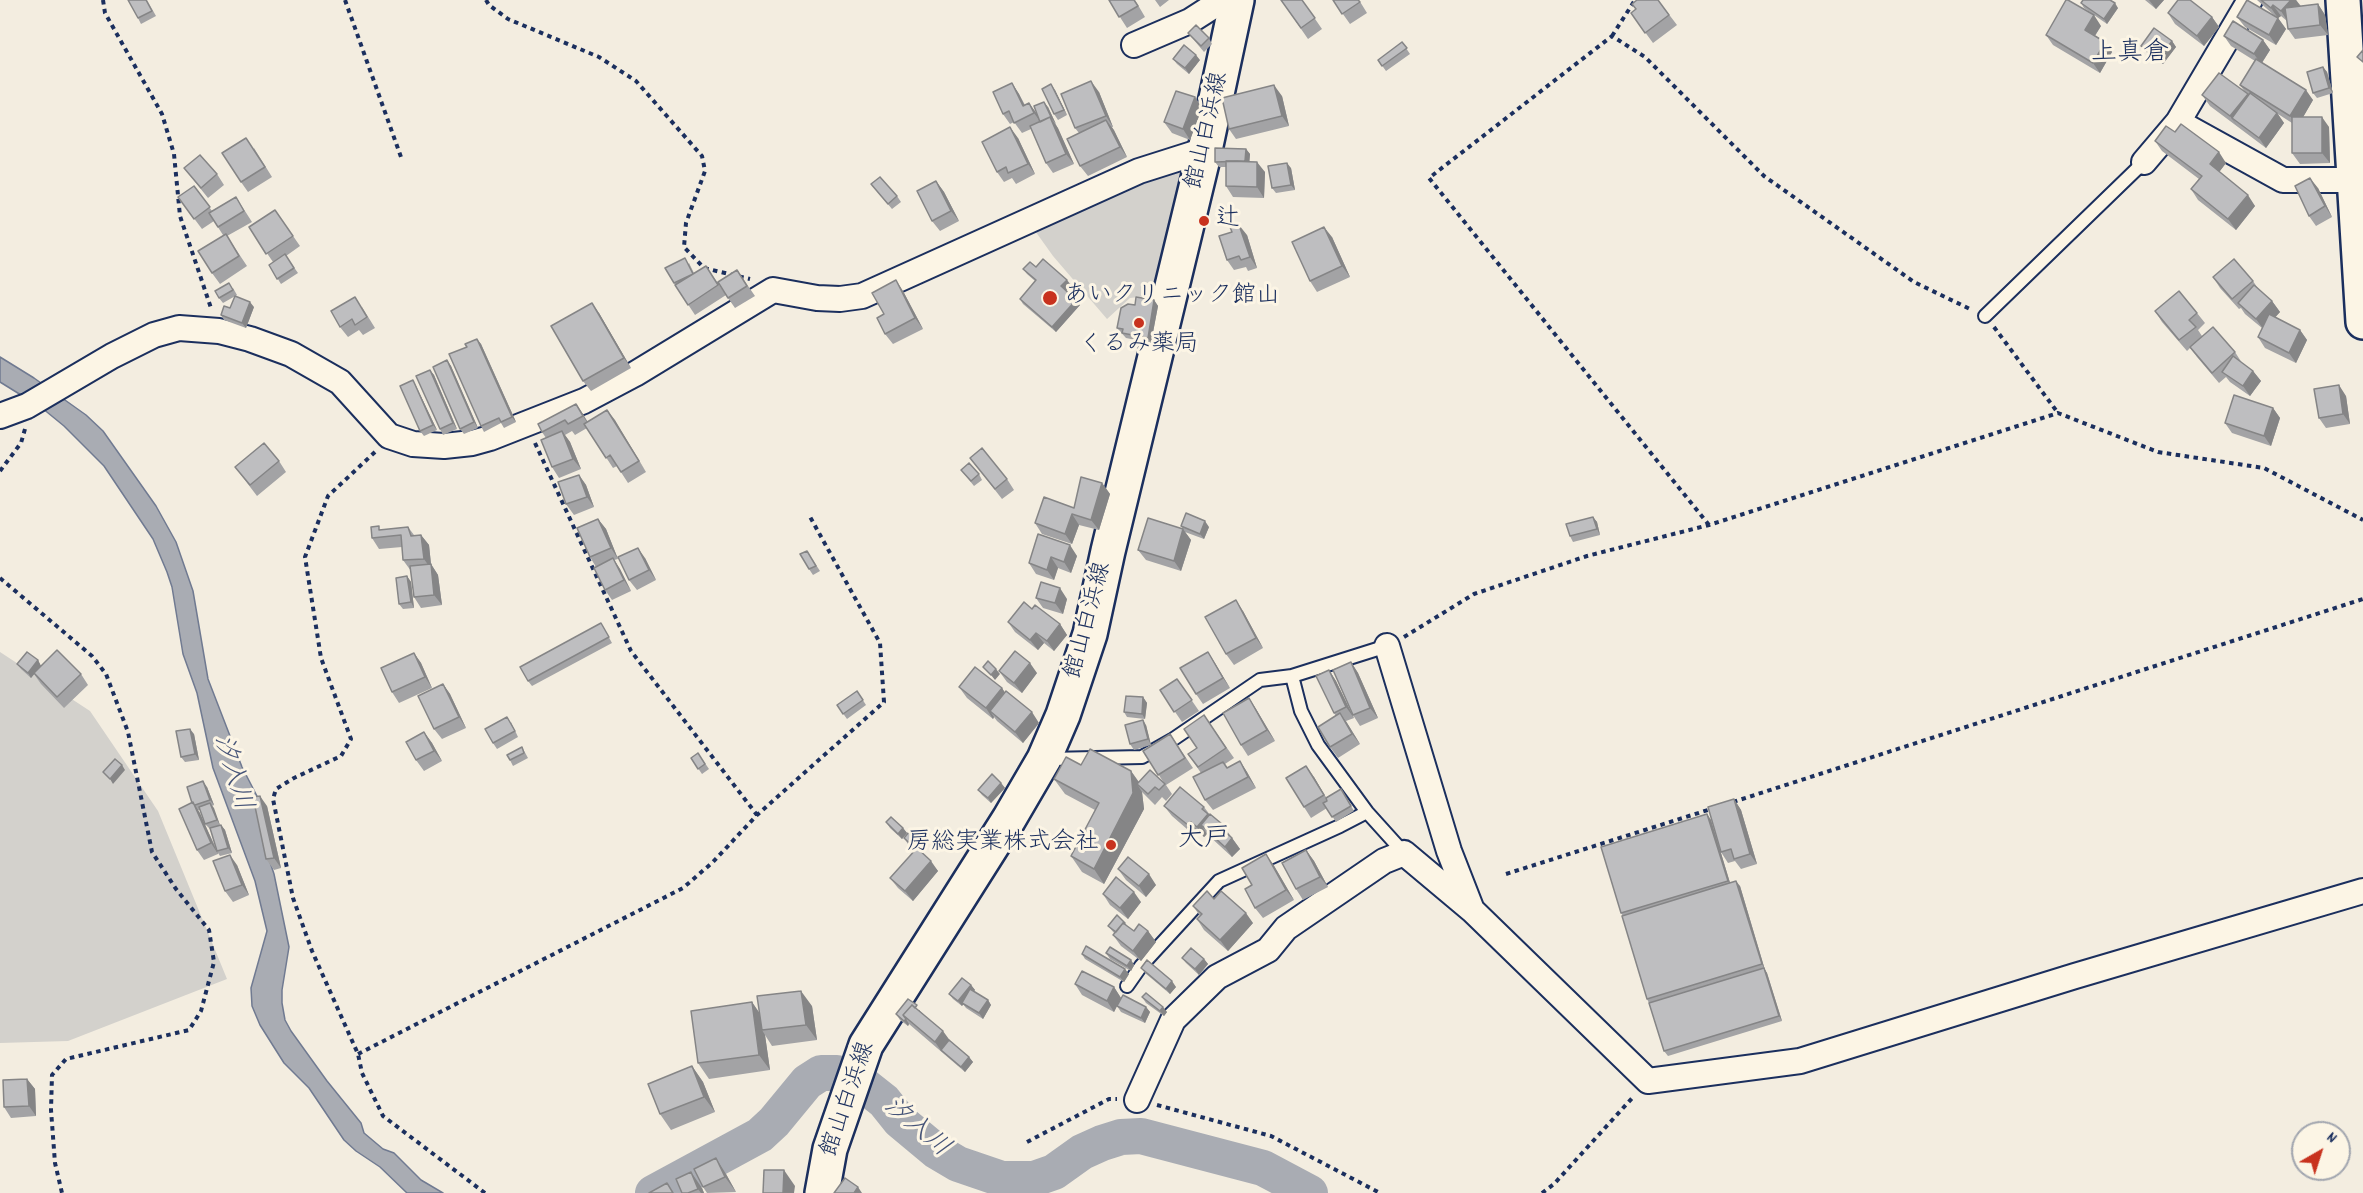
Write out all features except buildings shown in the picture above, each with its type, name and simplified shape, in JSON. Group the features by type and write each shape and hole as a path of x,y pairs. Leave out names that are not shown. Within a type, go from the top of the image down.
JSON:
{"main road":[{"name":"館山白浜線","path":"822,1193 830,1149 866,1045 1044,759 1063,715 1090,634 1205,150 1238,0"},
{"path":"2343,0 2363,322"}],"street":[{"path":"1134,45 1190,21 1223,0"},
{"path":"2144,162 2178,122 2250,0"},
{"path":"2178,122 2283,180 2354,180"},
{"path":"15,410 112,356 154,335 179,328 219,331 250,339 291,354 340,382 389,435 413,444 444,446 490,438 584,401 635,374 773,290 817,298 840,299 862,296 1139,171 1205,150"},
{"path":"1387,646 1449,850 1472,910"},
{"path":"1137,1100 1173,1020 1217,977 1268,950 1286,928 1384,861 1404,853 1472,910 1648,1081 1800,1061 2075,976 2363,891"}],"lane":[{"path":"1985,316 2144,162"},
{"path":"1044,759 1142,757 1172,740 1260,680 1292,676 1387,646"},
{"path":"1292,676 1301,711 1318,745 1367,812 1404,853"},
{"path":"1127,986 1141,966 1219,881 1367,812"}],"path":[{"path":"103,0 105,13 162,114 174,154 180,216 219,331"},
{"path":"345,0 401,157"},
{"path":"486,0 489,5 508,19 599,57 636,81 702,156 705,171 686,223 684,247 704,268 744,276 773,290"},
{"path":"1635,0 1612,36 1429,178 1709,525"},
{"path":"1612,36 1645,57 1764,176 1914,282 1985,316 2058,413 2158,452 2264,468 2363,520"},
{"path":"0,471 21,443 25,432 25,418 15,410"},
{"path":"1387,646 1420,629 1474,594 1587,556 1709,525 2058,413"},
{"path":"526,424 631,651 757,815"},
{"path":"389,435 370,458 328,496 305,557 321,658 351,739 342,756 276,789 273,799 293,898 312,951 358,1054 362,1073 383,1116 485,1193"},
{"path":"358,1054 683,888 713,862 757,815 884,702 880,644 809,515"},
{"path":"0,578 92,656 106,674 128,732 152,852 176,889 209,930 214,962 201,1011 189,1030 66,1059 52,1075 51,1110 55,1163 62,1193"},
{"path":"1506,874 2363,599"},
{"path":"1542,1193 1554,1184 1648,1081"},
{"path":"1027,1142 1108,1099 1137,1100 1271,1136 1380,1193"}],"shaded area":[{"path":"1188,165 1157,295 1130,298 1107,319 1053,256 1033,228 1085,204"},
{"path":"0,652 90,711 158,811 227,979 68,1041 0,1043"}],"water":[{"path":"0,357 86,415 103,431 156,506 176,542 193,591 208,679 242,767 259,800 267,853 274,874 289,947 282,990 285,1020 327,1081 361,1123 364,1133 383,1149 394,1153 421,1180 443,1193 407,1193 380,1167 344,1140 309,1088 284,1063 260,1025 252,1006 251,988 267,931 255,881 213,768 197,693 183,654 172,587 167,572 153,539 104,466 64,426 42,408 0,382"}],"waterway":[{"name":"汐入川","path":"653,1193 760,1135 774,1122 807,1082 821,1073 837,1073 865,1086 884,1101 900,1121 936,1151 958,1164 1002,1179 1034,1179 1054,1172 1082,1152 1102,1143 1121,1137 1141,1136 1263,1168 1310,1193"}],"place":[{"name":"辻","path":"1204,221"},
{"name":"あいクリニック館山","path":"1050,298"},
{"name":"くるみ薬局","path":"1139,323"},
{"name":"房総実業株式会社","path":"1111,845"}],"district":[{"name":"上真倉","path":"2130,55"},
{"name":"大戸","path":"1204,841"}]}
